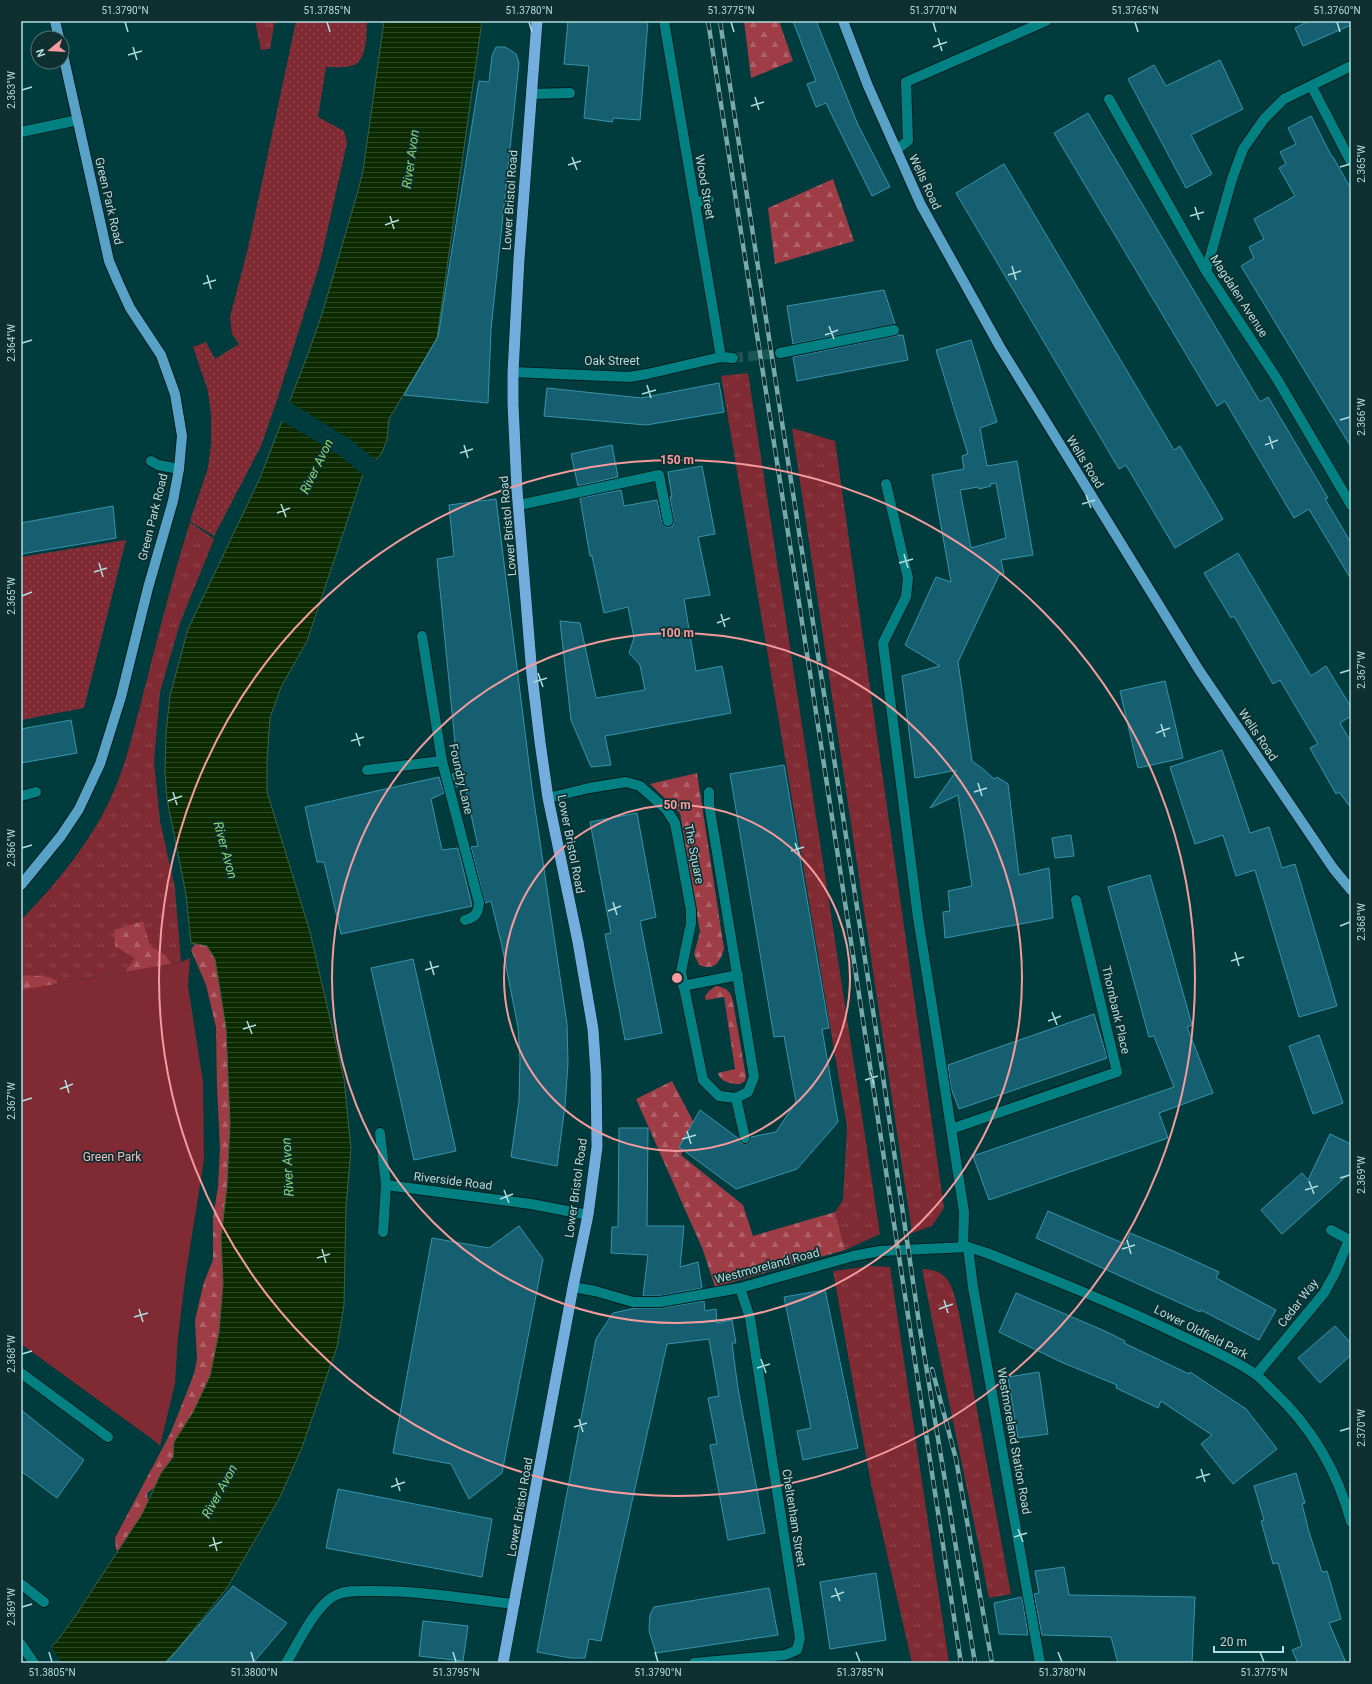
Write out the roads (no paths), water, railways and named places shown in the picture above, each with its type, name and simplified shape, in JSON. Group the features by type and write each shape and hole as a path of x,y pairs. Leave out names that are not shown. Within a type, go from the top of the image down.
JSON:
{"highway":[{"name":"Lower Bristol Road","path":"505,1663 573,1287 588,1215 597,1147 596,1074 593,1030 578,942 548,798 532,675 513,404 513,372 519,260 537,21"}],"main road":[{"name":"Wells Road","path":"843,21 868,86 912,187 928,219 1000,347 1199,670 1333,868 1351,890"},
{"name":"Green Park Road","path":"21,885 49,852 75,814 100,764 121,697 148,588 173,500 179,470 182,436 175,394 161,355 130,308 110,261 67,70"}],"street":[{"name":"Wood Street","path":"664,21 721,357"},
{"path":"896,150 908,141 906,82 1046,21"},
{"path":"1206,271 1232,179 1243,149 1264,119 1284,99 1351,66"},
{"path":"1312,86 1351,162"},
{"path":"531,94 570,93"},
{"name":"Magdalen Avenue","path":"1109,99 1206,271 1277,379 1351,505"},
{"path":"21,132 78,120"},
{"path":"695,203 709,199"},
{"path":"780,353 894,330"},
{"name":"Oak Street","path":"513,372 629,377 721,357 733,358"},
{"path":"151,461 179,470"},
{"path":"519,505 659,475 668,521"},
{"path":"886,484 908,578 906,597 883,643 918,918 964,1212 966,1247"},
{"name":"Foundry Lane","path":"422,636 442,762 479,903 478,913 472,918 465,920"},
{"path":"367,770 442,762"},
{"name":"The Square","path":"548,798 589,788 626,782 640,786 666,809 675,823 691,910 690,929 680,972 683,986 704,1080 719,1096 736,1098 748,1092 754,1077 709,804 709,792"},
{"path":"21,796 36,792"},
{"name":"Thornbank Place","path":"951,1129 1117,1072 1076,900"},
{"path":"683,986 738,975"},
{"path":"736,1098 745,1138"},
{"path":"380,1133 386,1185 383,1232"},
{"name":"Riverside Road","path":"386,1185 531,1204 588,1215"},
{"name":"Cedar Way","path":"1256,1374 1324,1293 1335,1274 1350,1240 1331,1230"},
{"name":"Westmoreland Road","path":"573,1287 594,1291 633,1302 660,1302 740,1288 853,1256 880,1250 966,1247"},
{"name":"Lower Oldfield Park","path":"966,1247 987,1253 1136,1314 1217,1353 1256,1374 1289,1406 1314,1437 1331,1468 1348,1510 1351,1522"},
{"name":"Westmoreland Station Road","path":"966,1247 1040,1663"},
{"name":"Cheltenham Street","path":"694,1663 786,1655 797,1650 800,1638 750,1318 740,1288"},
{"path":"21,1373 108,1437"},
{"path":"21,1584 44,1602"},
{"path":"286,1663 315,1615 325,1603 336,1595 349,1591 395,1591 515,1604"},
{"path":"22,1645 34,1663"}],"water":[{"name":"River Avon","path":"384,21 482,21 437,338 389,419 387,439 382,453 363,474 307,641 281,687 270,718 267,759 267,792 310,932 344,1079 351,1149 346,1206 344,1305 337,1347 301,1450 280,1497 227,1588 177,1650 164,1663 35,1663 57,1641 76,1615 142,1514 161,1473 173,1457 174,1442 193,1412 210,1376 219,1332 223,1283 221,1238 227,1186 230,1123 226,1028 215,959 207,946 191,943 186,894 167,799 165,772 166,732 170,696 188,629 260,478 322,314 363,171"}],"tunnel":[{"path":"733,358 780,353"}],"railway":[{"path":"708,21 812,686 961,1663"},
{"path":"720,21 880,1056 919,1323 975,1663"},
{"path":"932,1369 956,1459 992,1663"}],"park label":[{"name":"Green Park","path":"112,1157"}]}
